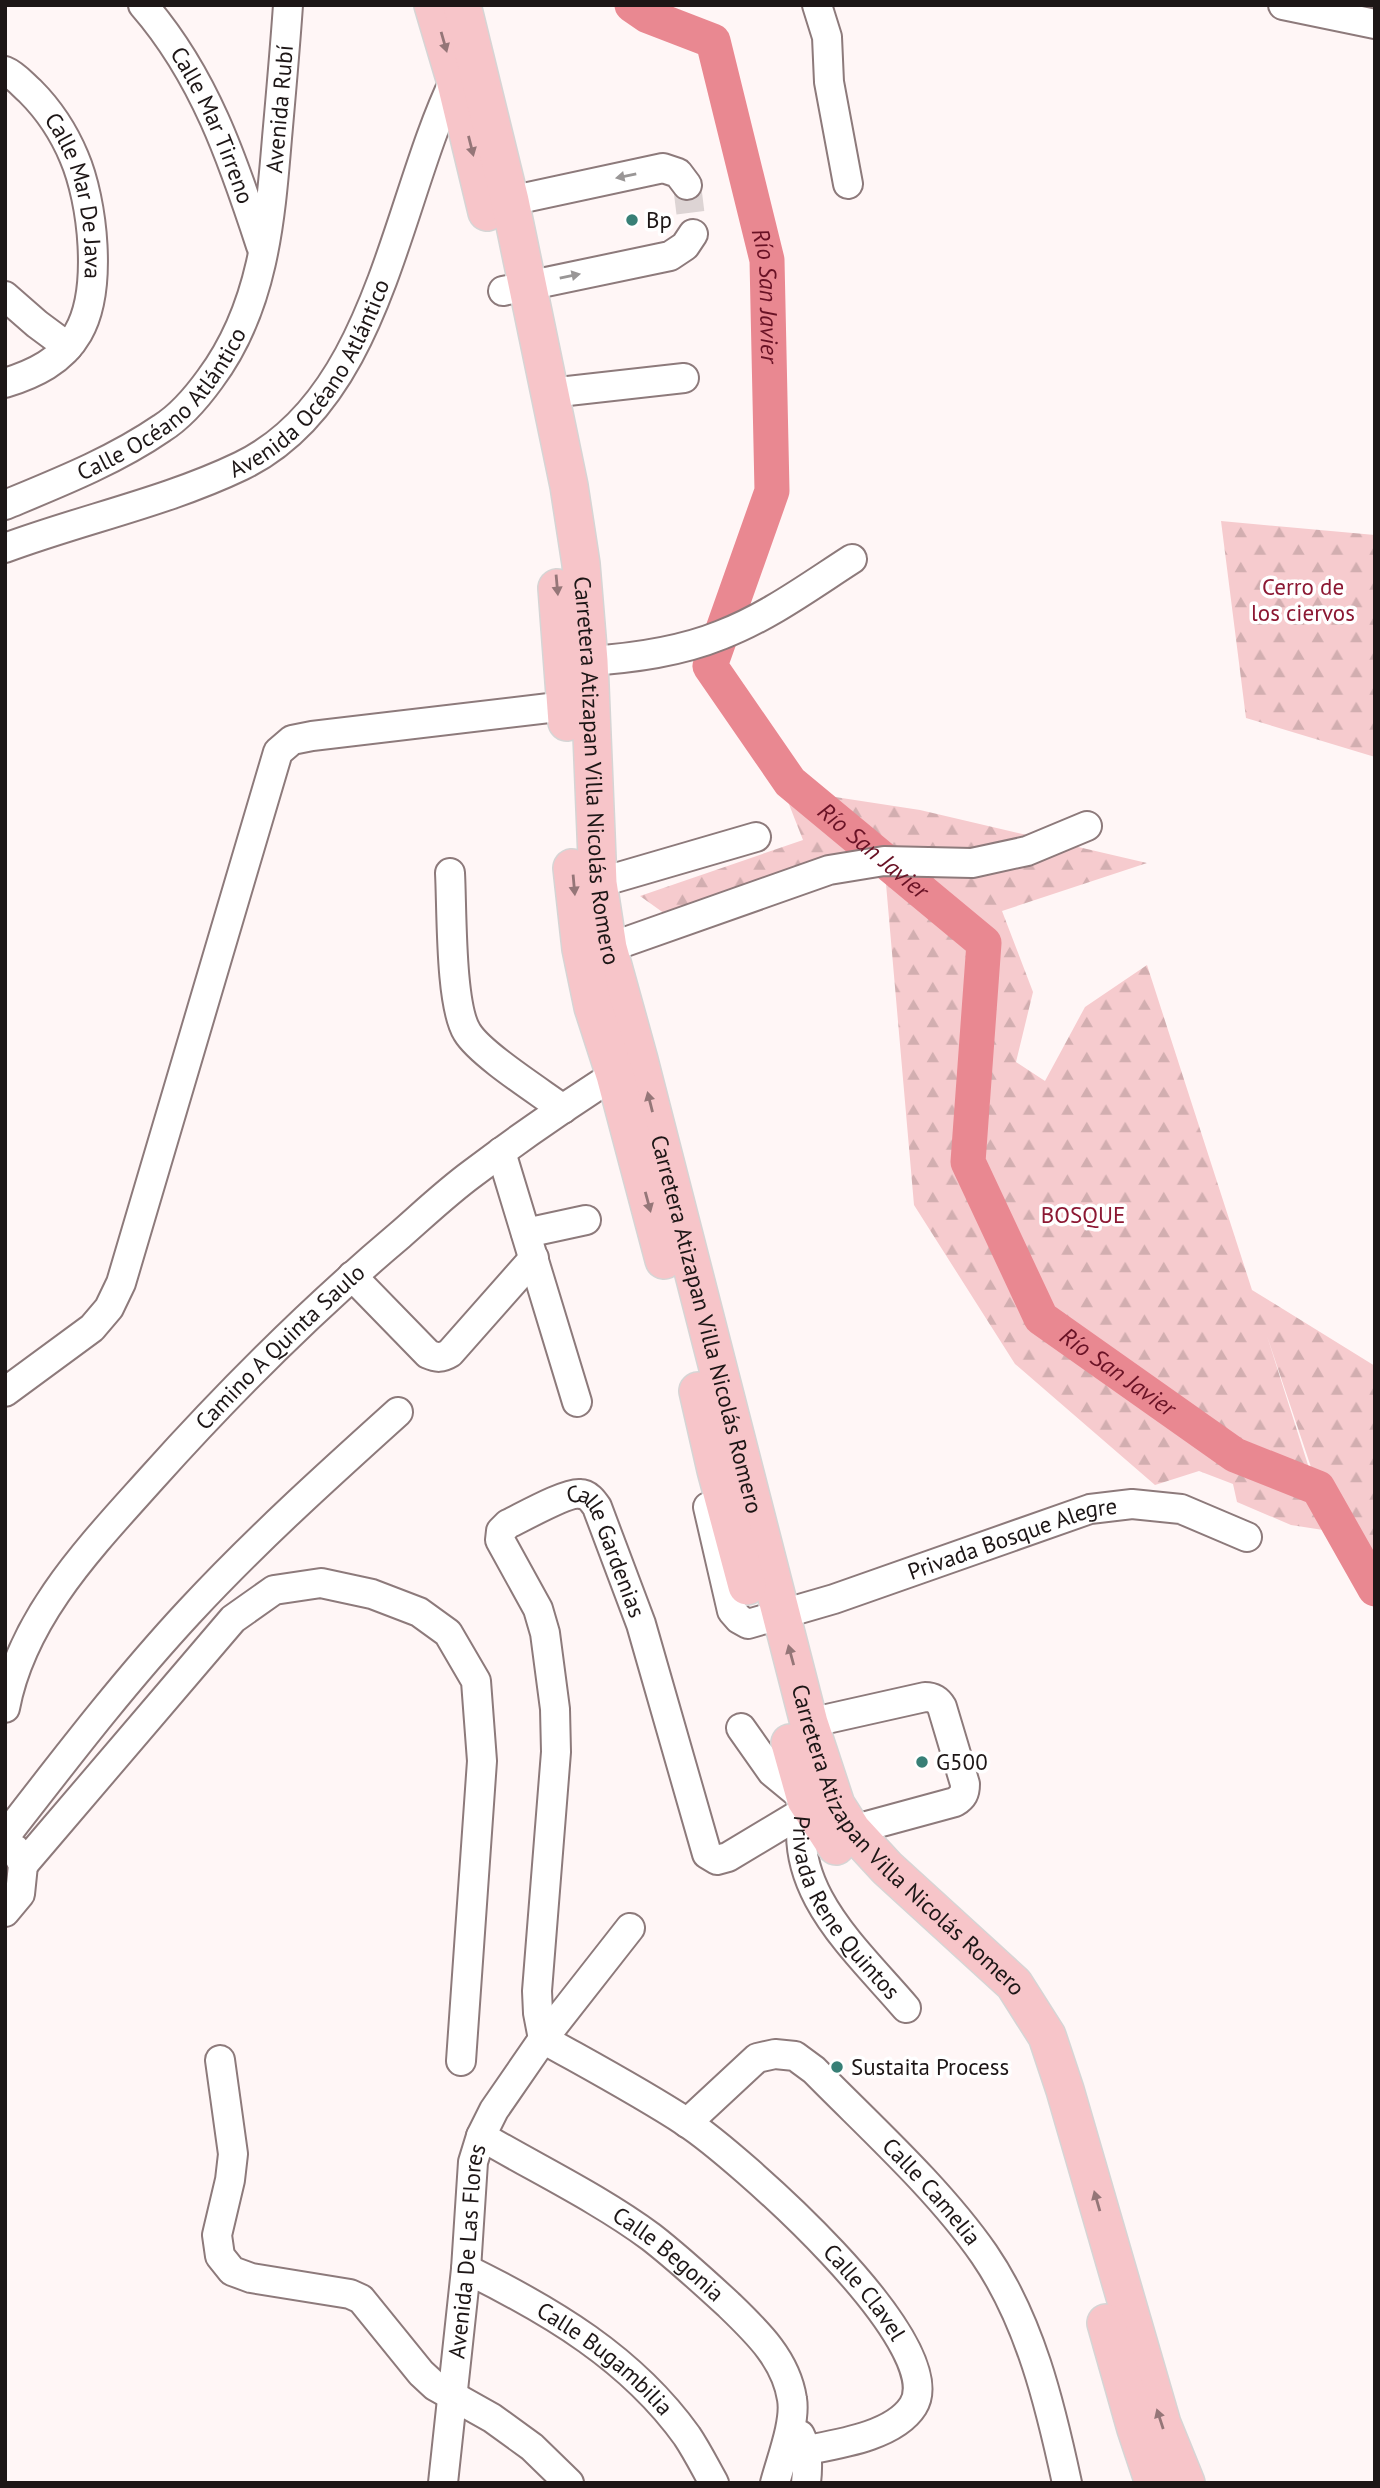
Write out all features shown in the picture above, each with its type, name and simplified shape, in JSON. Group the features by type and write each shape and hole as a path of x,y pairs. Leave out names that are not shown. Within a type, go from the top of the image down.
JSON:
{"main road":[{"path":"433,5 467,74"},
{"path":"462,5 467,74"},
{"name":"Carretera Atizapan Villa Nicolás Romero","path":"467,74 516,288 545,486 555,566 566,706 573,883 580,948 608,1005 627,1067 769,1619 804,1806 870,1885 965,1969 991,1997 1024,2046 1041,2095 1136,2429 1154,2483"},
{"name":"Carretera Atizapan Villa Nicolás Romero","path":"516,288 550,393 569,486 581,565 589,661 598,883 608,948 608,1005"},
{"name":"Carretera Atizapan Villa Nicolás Romero","path":"627,1067 716,1470 809,1723 836,1805 852,1830 887,1868 1014,1984 1046,2036 1065,2090 1161,2424 1185,2483"}],"street":[{"name":"Calle Mar Tirreno","path":"143,5 187,66 212,112 232,157 264,255"},
{"name":"Avenida Rubí","path":"264,255 274,175 288,5"},
{"path":"817,5 827,37 829,82 848,184"},
{"path":"1283,5 1375,24"},
{"name":"Calle Mar De Java","path":"5,71 12,74 38,99 61,130 75,158 90,217 93,258 92,287 79,332 51,363 31,376 5,383"},
{"name":"Avenida Océano Atlántico","path":"5,548 232,470 272,449 300,424 332,386 354,347 379,285 437,118 467,74"},
{"path":"498,203 663,168 678,173 687,185"},
{"path":"516,288 670,256 685,246 693,234"},
{"name":"Calle Océano Atlántico","path":"5,506 89,469 134,445 164,427 197,397 222,364 242,327 256,289 264,255"},
{"path":"5,296 68,347"},
{"path":"550,393 684,378"},
{"path":"589,661 637,658 721,636 758,618 852,559"},
{"path":"5,1392 92,1328 109,1308 121,1283 278,752 292,740 312,736 566,706"},
{"path":"608,948 829,870 884,860 972,863 1027,852 1087,826"},
{"path":"598,883 756,837"},
{"path":"450,873 457,1006 467,1033 485,1052 563,1109"},
{"name":"Camino A Quinta Saulo","path":"5,1708 29,1636 60,1586 209,1414 352,1276 470,1175 627,1067"},
{"path":"501,1152 577,1402"},
{"path":"352,1276 429,1354 443,1357 450,1353 530,1246 586,1220"},
{"path":"5,1912 20,1895 23,1865 6,1831 95,1720 190,1611 291,1508 398,1412"},
{"name":"Calle Gardenias","path":"544,2039 538,2013 537,1991 556,1752 555,1709 545,1633 538,1609 500,1540 501,1531 508,1524 580,1493 590,1498 597,1507 654,1663 707,1854 718,1860 729,1857 804,1806"},
{"name":"Privada Bosque Alegre","path":"769,1619 1090,1509 1132,1504 1181,1509 1247,1537"},
{"path":"23,1865 233,1619 274,1590 321,1583 372,1594 419,1612 449,1633 476,1681 482,1761 461,2061"},
{"path":"809,1723 925,1697 932,1697 942,1707 965,1784 961,1798 955,1802 852,1830"},
{"path":"741,1728 772,1772 804,1806"},
{"name":"Privada Rene Quintos","path":"804,1806 802,1845 808,1879 825,1912 906,2008"},
{"name":"Avenida De Las Flores","path":"443,2483 466,2269 473,2162 481,2136 494,2110 544,2039 630,1928"},
{"name":"Calle Clavel","path":"544,2039 687,2123 758,2179 830,2251 898,2333 914,2371 917,2388 914,2405 899,2420 853,2441 807,2450"},
{"name":"Calle Camelia","path":"687,2123 757,2058 775,2054 795,2056 814,2070 951,2210 985,2255 1030,2344 1052,2417 1067,2483"},
{"path":"220,2060 233,2154 217,2235 220,2256 232,2271 251,2278 350,2294 361,2299 421,2373 452,2397 492,2418 532,2447 569,2483"},
{"name":"Calle Begonia","path":"481,2136 650,2236 701,2278 758,2333 785,2371 793,2402 790,2426"},
{"name":"Calle Bugambilia","path":"466,2269 561,2320 603,2349 632,2374 688,2437 714,2483"},
{"path":"775,2483 790,2426 801,2436 807,2450 806,2483"}],"green space":[{"name":"Cerro de los ciervos","path":"1221,521 1375,535 1375,757 1246,718"},
{"name":"BOSQUE","path":"783,789 920,810 1147,863 1002,911 1033,992 1016,1062 1045,1081 1085,1007 1147,965 1252,1290 1375,1366 1375,1589 1318,1488 1267,1336 1315,1487 1336,1532 1291,1525 1237,1502 1233,1484 1199,1471 1155,1485 1015,1364 914,1205 884,861 682,926 640,896 803,840"}],"waterway":[{"name":"Río San Javier","path":"632,5 648,16 713,41 767,260 772,491 710,666 790,782 984,943 968,1162 1041,1318 1235,1455 1318,1488 1375,1589"}],"tunnel":[{"path":"687,185 693,234"}],"place":[{"name":"Bp","path":"632,220"},
{"name":"G500","path":"922,1762"},
{"name":"Sustaita Process","path":"837,2067"}]}
